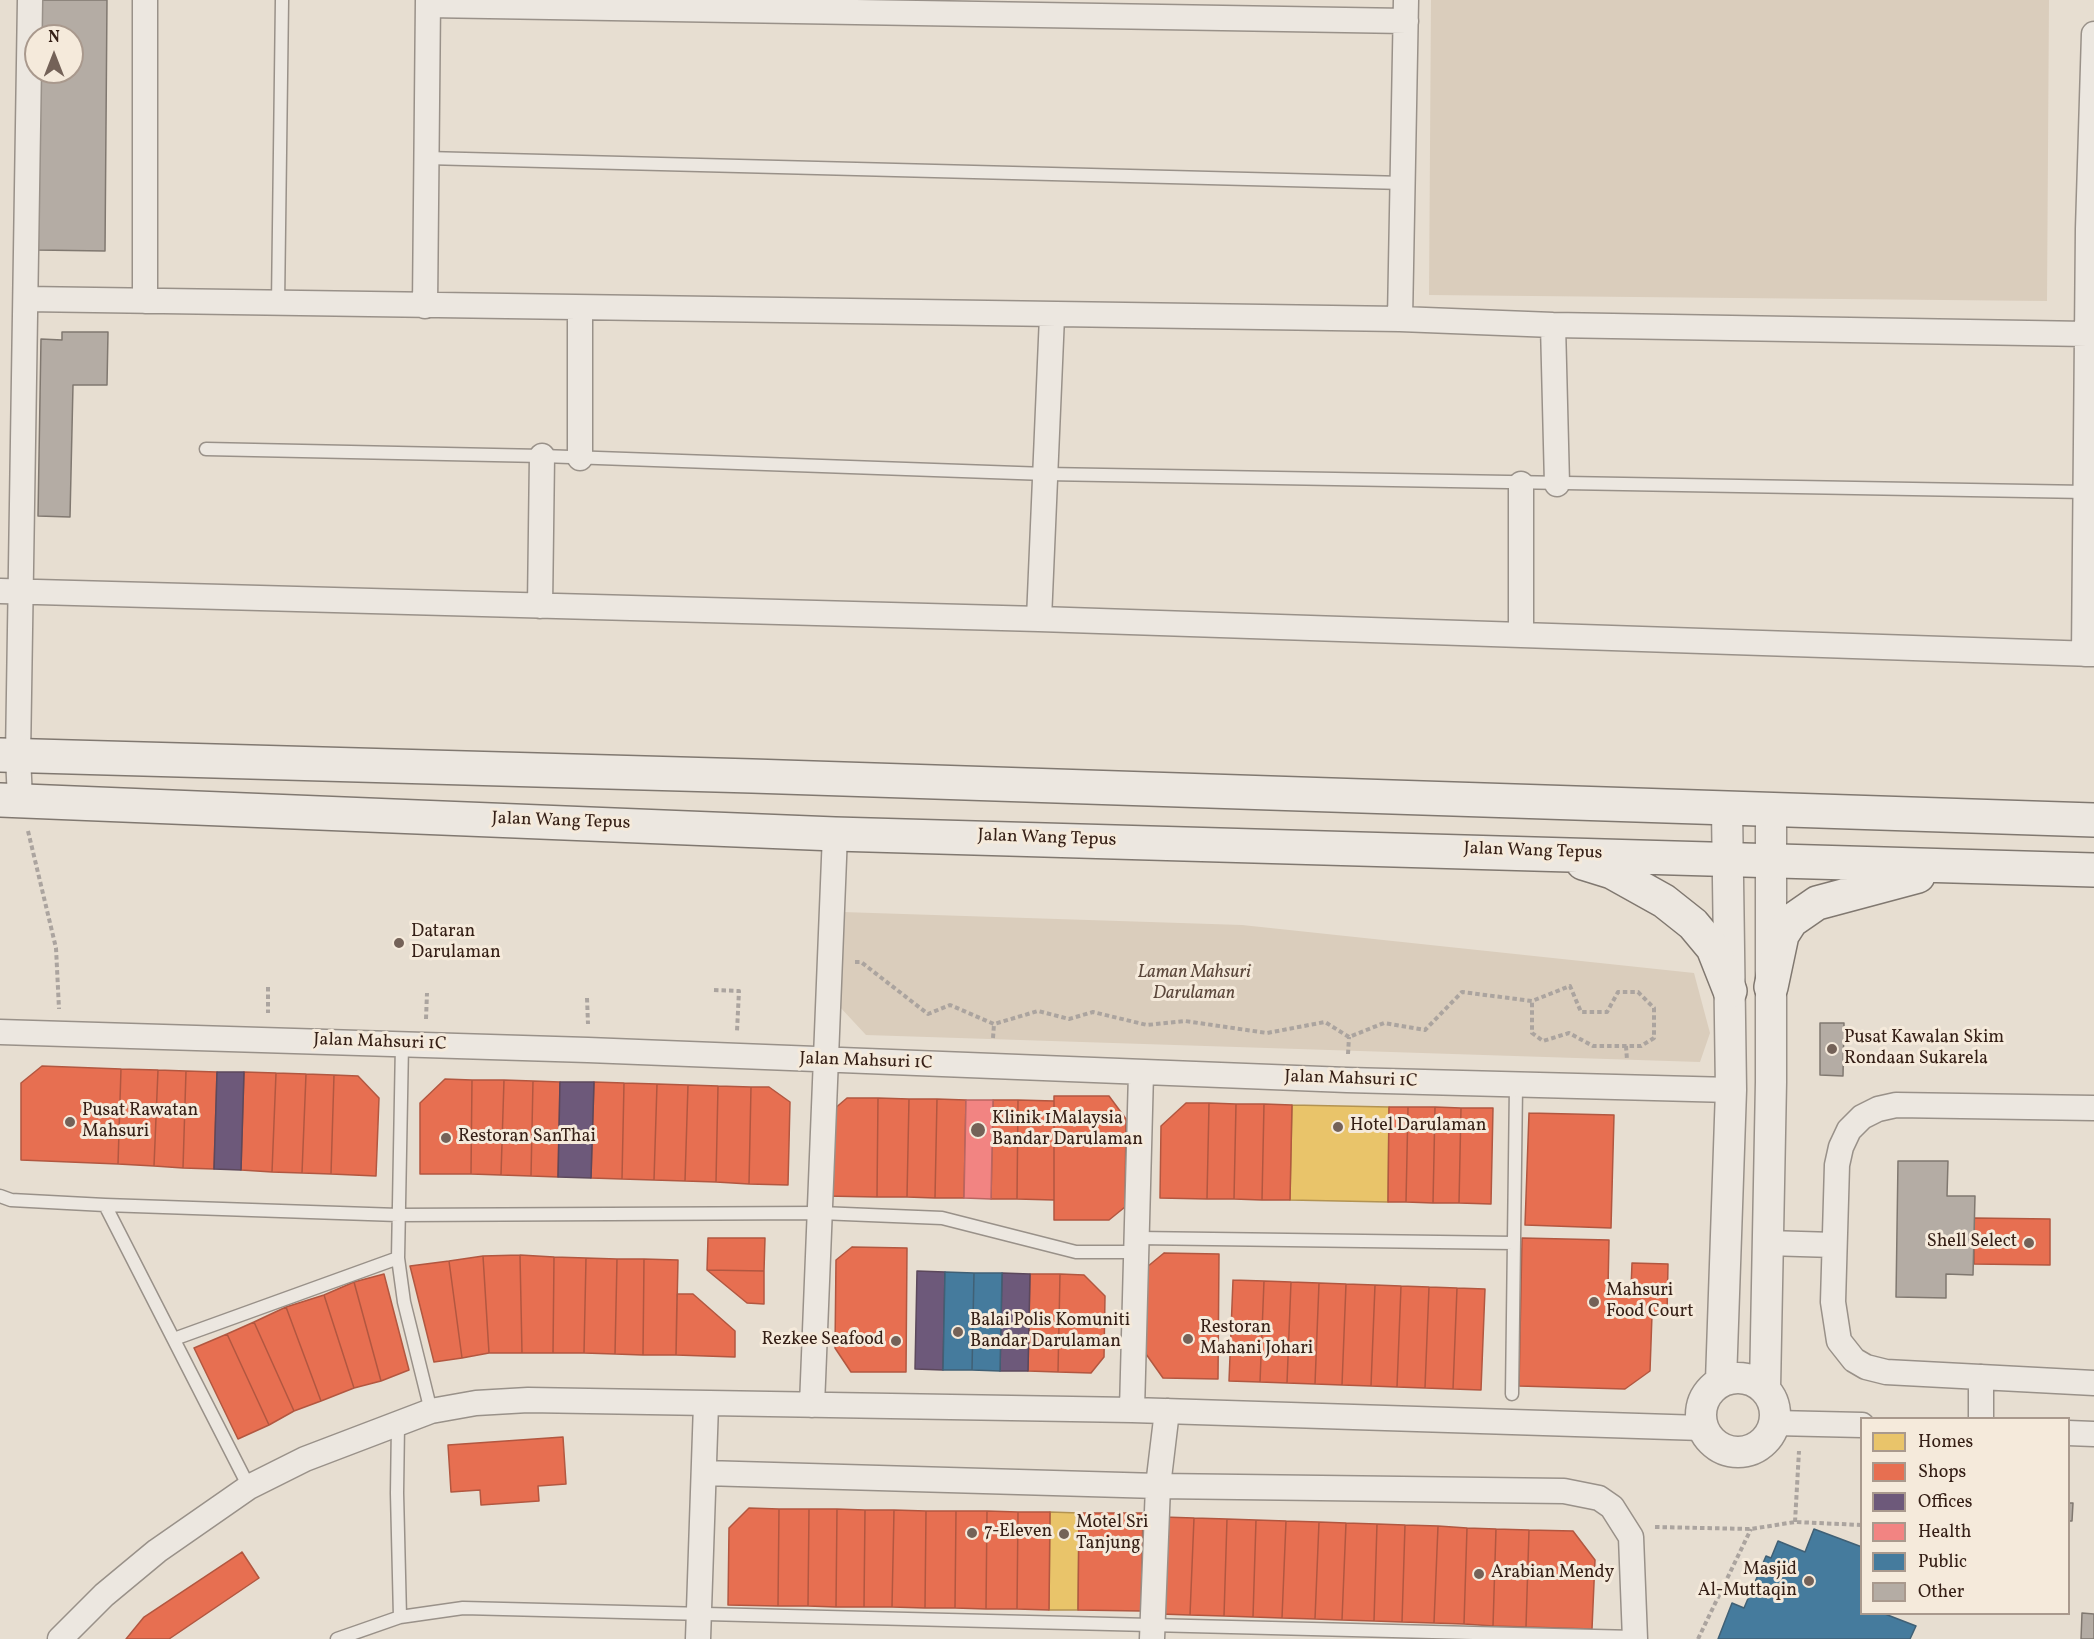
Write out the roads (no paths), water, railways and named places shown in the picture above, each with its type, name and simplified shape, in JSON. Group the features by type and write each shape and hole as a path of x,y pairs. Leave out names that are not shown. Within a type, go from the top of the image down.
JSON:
{"main road":[{"path":"9,755 752,776 1727,810 2094,820"},
{"name":"Jalan Wang Tepus","path":"10,800 835,834 2094,870"},
{"path":"1549,853 1612,872 1664,901 1693,924 1713,948 1730,991"},
{"path":"1771,987 1782,935 1791,921 1817,903 1848,893 1961,866"}],"street":[{"path":"10,800 11,592 26,299 30,0"},
{"path":"145,302 146,0"},
{"path":"425,306 428,2 1406,10 1400,320"},
{"path":"11,592 1039,619 2089,654 2086,492 2087,334 2094,34"},
{"path":"26,299 1400,320 1553,325 2087,334"},
{"path":"580,309 580,458"},
{"path":"1039,619 1052,316"},
{"path":"1553,325 1557,484"},
{"path":"540,606 542,456"},
{"path":"1521,483 1521,634"},
{"path":"1722,1381 1731,1090 1727,810"},
{"path":"1764,1388 1771,987 1770,811"},
{"path":"812,1405 835,834"},
{"name":"Jalan Mahsuri 1C","path":"0,1032 402,1044 1516,1086 1731,1090"},
{"path":"1132,1410 1142,1073"},
{"path":"2094,1108 1896,1105 1870,1113 1849,1130 1841,1147 1837,1165 1834,1245 1835,1322 1839,1341 1854,1360 1866,1367 1886,1372 2094,1383"},
{"path":"1767,1243 1834,1245"},
{"path":"1788,1423 1764,1388 1751,1379 1736,1377 1722,1381 1712,1387 1700,1406 1702,1428 1715,1444 1734,1452 1748,1451 1760,1445 1788,1423 1860,1425"},
{"path":"1981,1377 1981,1417"},
{"path":"60,1639 104,1595 157,1551 249,1487 305,1459 431,1411 476,1403 528,1400 1132,1410 1702,1428"},
{"path":"698,1639 705,1404"},
{"path":"1152,1632 1158,1486 1167,1411"},
{"path":"2070,1433 2094,1434"},
{"path":"704,1473 1158,1486 1564,1491 1599,1498 1618,1513 1631,1537 1635,1638"}],"lane":[{"path":"278,304 282,0"},
{"path":"426,158 1404,183"},
{"path":"206,448 542,456 1046,474 2086,492"},
{"path":"402,1044 398,1258 404,1302 431,1411"},
{"path":"1512,1394 1516,1086"},
{"path":"0,1196 11,1200 105,1205 398,1215 820,1213 942,1218 1076,1252 1137,1245 1514,1243"},
{"path":"105,1205 249,1487"},
{"path":"174,1339 398,1258"},
{"path":"398,1424 400,1617"},
{"path":"337,1639 400,1617 463,1608 699,1613 1152,1632 1635,1638"}],"place":[{"name":"Dataran Darulaman","path":"399,943"},
{"name":"Pusat Kawalan Skim Rondaan Sukarela","path":"1832,1049"},
{"name":"Pusat Rawatan Mahsuri","path":"70,1122"},
{"name":"Hotel Darulaman","path":"1338,1127"},
{"name":"Klinik 1Malaysia Bandar Darulaman","path":"978,1130"},
{"name":"Restoran SanThai","path":"446,1138"},
{"name":"Shell Select","path":"2029,1243"},
{"name":"Mahsuri Food Court","path":"1594,1302"},
{"name":"Balai Polis Komuniti Bandar Darulaman","path":"958,1332"},
{"name":"Restoran Mahani Johari","path":"1188,1339"},
{"name":"Rezkee Seafood","path":"896,1341"},
{"name":"7-Eleven","path":"972,1533"},
{"name":"Motel Sri Tanjung","path":"1064,1534"},
{"name":"Arabian Mendy","path":"1479,1574"},
{"name":"Masjid Al-Muttaqin","path":"1809,1581"}],"park label":[{"name":"Laman Mahsuri Darulaman","path":"1194,984"}]}
